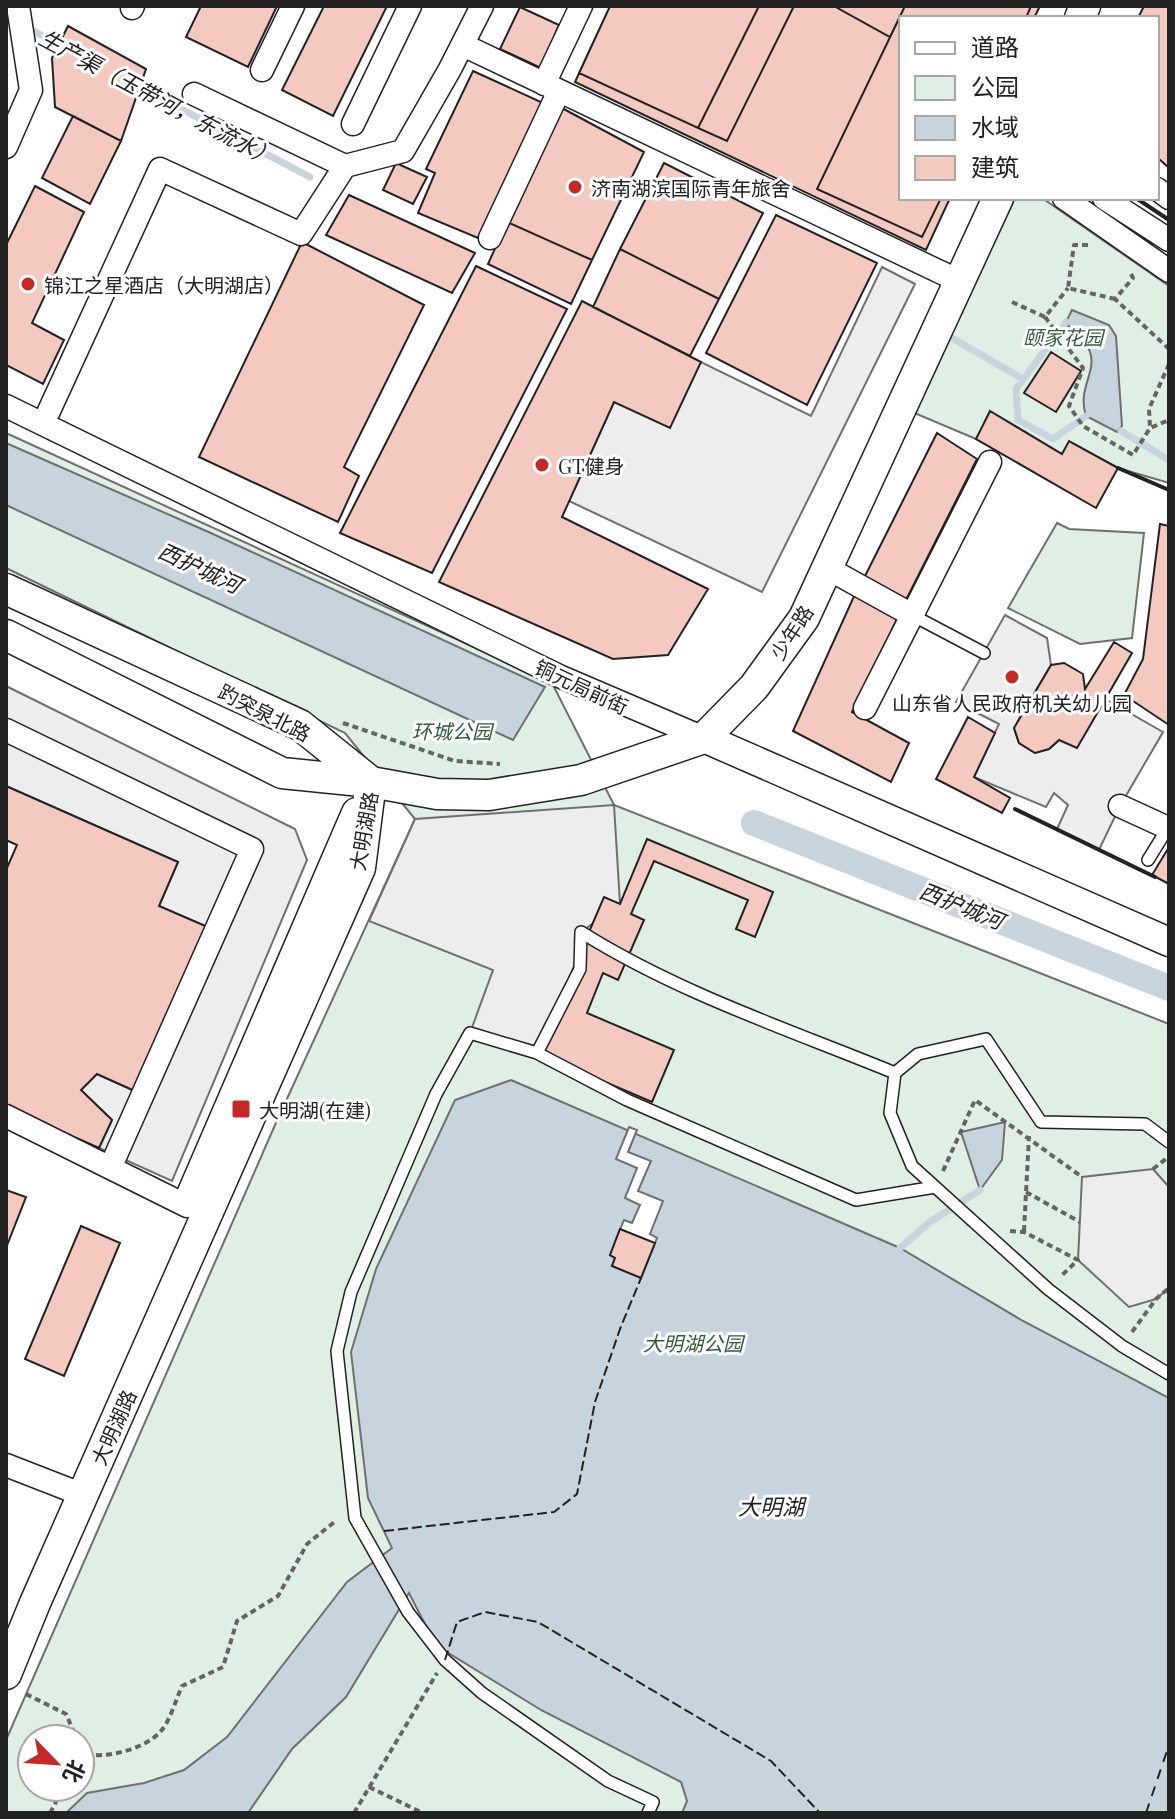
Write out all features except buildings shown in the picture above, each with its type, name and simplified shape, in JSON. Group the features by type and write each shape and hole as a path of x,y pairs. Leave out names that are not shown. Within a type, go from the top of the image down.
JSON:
{"main road":[{"name":"少年路","path":"371,782 437,794 489,795 581,780 704,738 754,687 804,618 997,200"},
{"name":"趵突泉北路","path":"6,589 300,725 371,782"},
{"name":"趵突泉北路","path":"6,635 282,773 371,782"},
{"name":"大明湖路","path":"16,1684 74,1493 187,1206 371,782"},
{"name":"大明湖路","path":"6,1622 74,1493 360,868 371,782"}],"street":[{"path":"6,147 31,90 14,40 18,6"},
{"path":"262,70 293,6"},
{"path":"353,124 410,6"},
{"path":"194,94 345,166 403,151 482,6"},
{"path":"490,238 552,87 581,6"},
{"path":"463,45 959,281"},
{"path":"43,424 160,169 301,234 345,166"},
{"path":"1067,200 1169,271"},
{"path":"1107,200 1169,240"},
{"name":"铜元局前街","path":"6,406 559,676 1169,942"},
{"path":"865,708 990,462"},
{"path":"827,568 912,615"},
{"path":"6,730 252,849 111,1166"},
{"path":"1120,806 1168,827"},
{"path":"6,1116 187,1206"},
{"path":"6,1465 74,1493"}],"lane":[{"path":"912,615 984,653"},
{"path":"1148,860 1168,827"},
{"path":"537,1053 580,969 581,932 613,952 708,996 895,1073"},
{"path":"648,1813 653,1802 608,1781 482,1693 445,1660 408,1612 355,1518 337,1351 351,1292 436,1094 470,1033 537,1053 627,1100 856,1200 940,1191"},
{"path":"1169,1142 1145,1124 1041,1122 986,1039 918,1054 895,1073 890,1113 912,1166 1048,1289 1122,1346 1169,1374"}],"path":[{"path":"1045,317 1068,288 1074,245 1099,244"},
{"path":"1115,299 1133,278 1123,258 1130,244"},
{"path":"1068,288 1115,299 1169,349"},
{"path":"1012,302 1045,317 1083,368 1069,406 1083,426 1133,455 1150,428 1169,420"},
{"path":"1150,428 1149,409 1169,364"},
{"path":"331,717 354,728 455,761 512,764"},
{"path":"940,1191 975,1100 1082,1177"},
{"path":"1024,1232 1028,1138 1041,1122"},
{"path":"1153,1169 1169,1157"},
{"path":"1026,1192 1080,1222"},
{"path":"982,1228 1024,1232 1078,1260 1048,1289"},
{"path":"1122,1346 1156,1299 1169,1288"},
{"path":"96,1757 137,1747 161,1732 182,1686 223,1667 237,1621 278,1596 307,1544 354,1506"},
{"path":"354,1813 445,1660"},
{"path":"16,1684 66,1714 70,1723"},
{"path":"369,1787 423,1813"}],"green space":[{"name":"颐家花园","path":"1014,200 1045,200 1169,286 1169,483 1118,468 1070,442 1062,454 991,412 976,439 912,412"},
{"name":"大明湖公园","path":"6,433 552,683 614,805 1169,1024 1169,1813 6,1813 6,1740 275,1125 415,819 345,733 6,568"},
{"path":"1057,523 1069,529 1144,533 1132,638 1080,644 1008,608"}],"shaded area":[{"path":"882,267 915,284 762,592 569,501 614,402 701,362 811,416"},
{"path":"1005,615 1047,638 1051,665 1014,728 1019,743 1035,753 1049,749 1105,699 1163,732 1120,806 1099,850 1057,829 1068,805 1054,793 1046,807 974,777 999,724 956,702"},
{"path":"6,686 295,829 307,860 172,1181 99,1148 112,1120 81,1090 97,1074 136,1092 210,928 159,906 178,862 6,786"},
{"path":"614,805 620,904 581,932 580,969 537,1053 470,1033 493,970 369,921 415,819"},
{"path":"1153,1169 1169,1187 1169,1288 1156,1299 1129,1307 1078,1260 1082,1177"}],"water":[{"path":"1072,310 1109,325 1116,336 1122,426 1117,432 1086,416 1084,397 1091,367 1090,352 1066,322"},
{"path":"6,443 213,534 545,687 513,740 6,505"},
{"name":"大明湖","path":"511,1080 900,1248 1023,1321 1169,1398 1169,1813 682,1813 687,1801 681,1782 541,1710 442,1649 428,1630 409,1593 346,1697 292,1749 248,1813 66,1813 76,1803 96,1803 96,1791 144,1783 184,1770 227,1737 347,1582 392,1548 368,1498 351,1352 376,1269 455,1100"},
{"path":"1005,1122 1002,1160 980,1190 961,1132"}],"pier":[{"path":"629,1127 637,1130 628,1152 651,1161 638,1191 663,1201 650,1234 657,1238 641,1278 612,1266 615,1258 610,1255 624,1220 632,1223 640,1205 625,1198 637,1168 616,1159"}],"waterway":[{"name":"生产渠（玉带河，东流水）","path":"26,27 64,47"},
{"name":"生产渠（玉带河，东流水）","path":"132,83 310,177"},
{"path":"1066,322 1016,389 1018,420 1053,439 1086,416"},
{"path":"945,334 1023,379"},
{"path":"1121,431 1169,460"},
{"name":"西护城河","path":"754,823 1169,988"},
{"path":"900,1248 930,1222 980,1190"}],"ferry route":[{"path":"1146,1813 1169,1745"}],"fence":[{"path":"384,1531 554,1512 577,1494 595,1402 641,1278"},
{"path":"445,1660 457,1622 485,1612 538,1622 771,1761 820,1813"}],"wall":[{"path":"1139,200 1169,220"},
{"path":"1118,468 1169,490"},
{"path":"1015,809 1155,877"}],"place":[{"name":"济南湖滨国际青年旅舍","path":"575,187"},
{"name":"锦江之星酒店（大明湖店）","path":"28,284"},
{"name":"GT健身","path":"542,465"},
{"name":"山东省人民政府机关幼儿园","path":"1012,677"},
{"name":"大明湖(在建)","path":"241,1109"}],"park label":[{"name":"环城公园","path":"452,730"}]}
